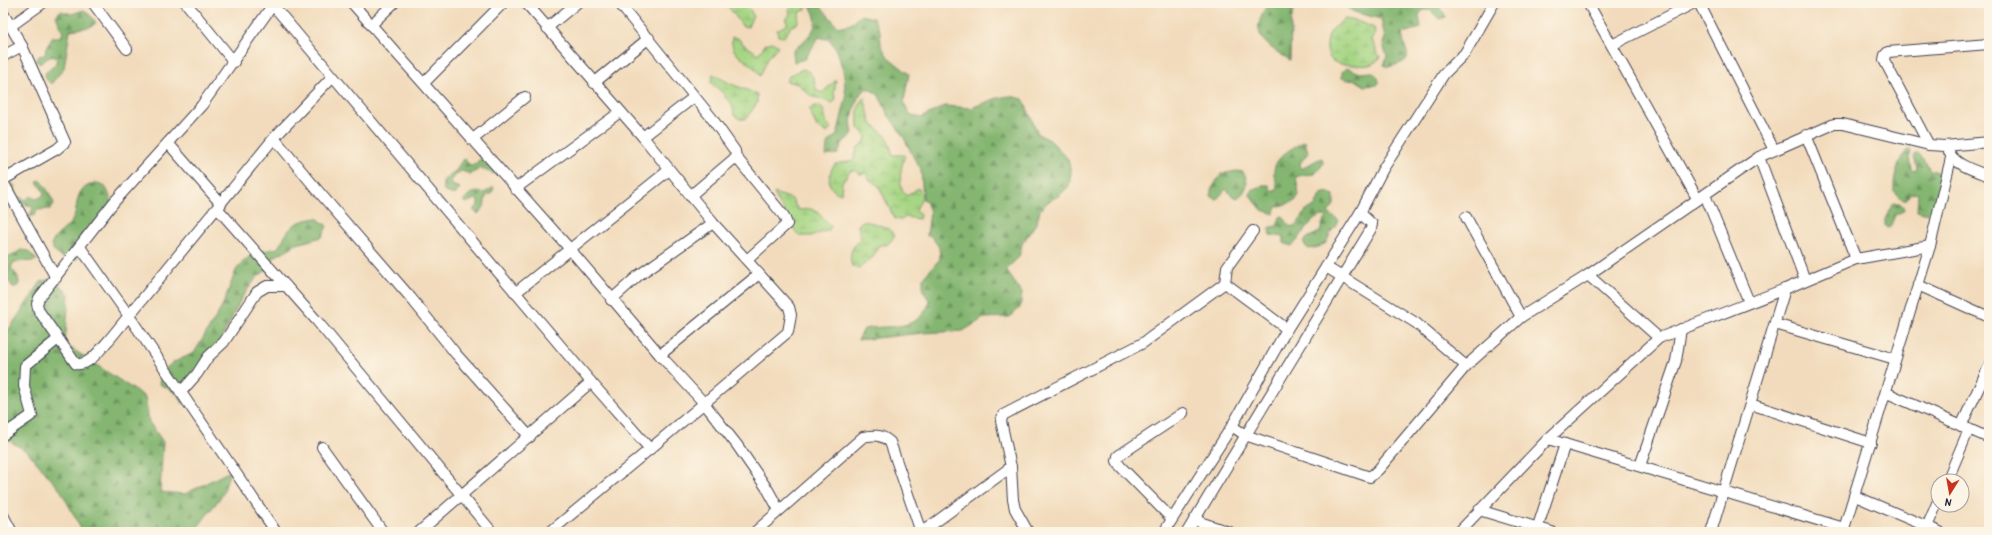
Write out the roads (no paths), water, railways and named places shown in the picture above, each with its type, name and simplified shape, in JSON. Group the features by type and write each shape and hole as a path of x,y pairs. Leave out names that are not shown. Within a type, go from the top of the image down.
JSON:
{"street":[{"path":"11,26 43,3"},
{"path":"93,3 127,49"},
{"path":"186,3 234,62"},
{"path":"352,3 424,83 515,189 569,248 611,300 704,403 737,445 768,490 779,510"},
{"path":"371,25 394,3"},
{"path":"424,83 503,3"},
{"path":"526,3 594,83 643,137 713,223 789,307 792,315 788,332 550,532"},
{"path":"548,28 577,3"},
{"path":"619,3 649,38 728,140 735,151 736,157 784,216 788,224 747,260"},
{"path":"1164,532 1232,426 1287,329 1360,213 1382,169 1444,74 1465,53 1494,3"},
{"path":"1588,3 1701,198 1749,302"},
{"path":"1612,45 1694,3"},
{"path":"1698,3 1774,150"},
{"path":"332,77 274,138 129,316 87,362 76,364 71,359 39,311 37,304 39,298 80,248 114,202 202,105 234,62 273,4 332,77 591,382 650,449"},
{"path":"3,13 22,46 64,137 65,142 57,149 3,181 56,278"},
{"path":"594,83 649,38"},
{"path":"1929,145 1884,60 1885,55 1888,52 1989,44"},
{"path":"3,56 22,46"},
{"path":"472,140 525,97"},
{"path":"643,137 694,97"},
{"path":"515,189 620,112"},
{"path":"1232,426 1245,435 1370,477 1378,470 1466,366 1521,317 1588,275 1759,157 1806,135 1834,124 1843,124 1929,145 1945,146 1989,142"},
{"path":"1806,135 1856,259"},
{"path":"274,138 411,298 456,354 530,437"},
{"path":"168,143 286,286 462,494 492,532"},
{"path":"1945,146 1951,158 1989,176"},
{"path":"690,196 736,157"},
{"path":"1759,157 1805,280"},
{"path":"1548,439 1640,466 1844,530 1887,393 1895,359 1930,246 1951,158"},
{"path":"515,293 569,248 627,205 669,170"},
{"path":"1187,532 1372,226 1372,224 1360,213"},
{"path":"1466,217 1521,317"},
{"path":"611,300 639,275 713,223"},
{"path":"1028,532 1015,509 1013,500 1011,467 1001,421 1003,415 1143,343 1225,283 1227,267 1253,231"},
{"path":"1459,532 1548,439 1659,338 1785,289 1856,259 1930,246"},
{"path":"80,248 182,392 273,531"},
{"path":"1337,249 1353,259"},
{"path":"1326,267 1416,323 1466,366"},
{"path":"660,355 759,274"},
{"path":"1588,275 1659,338"},
{"path":"1225,283 1287,329"},
{"path":"1918,285 1989,317"},
{"path":"182,392 197,374 208,357 224,342 257,292 267,286 286,286"},
{"path":"1711,532 1785,289"},
{"path":"1775,324 1895,359"},
{"path":"1640,466 1676,361 1682,329"},
{"path":"3,434 32,414 24,386 25,366 58,339"},
{"path":"1950,473 1965,427 1989,366"},
{"path":"419,532 530,437 591,382"},
{"path":"1887,393 1989,438"},
{"path":"1750,404 1871,443"},
{"path":"1172,519 1120,466 1118,456 1183,413"},
{"path":"760,530 779,510 863,437 879,436 884,437 890,442 921,532 1011,467"},
{"path":"1537,530 1565,444"},
{"path":"322,447 383,532"},
{"path":"1201,474 1216,483"},
{"path":"1855,496 1940,532"},
{"path":"1479,510 1537,530 1552,532"},
{"path":"1927,527 1933,513"},
{"path":"3,515 12,532"},
{"path":"1194,520 1230,532"}]}
